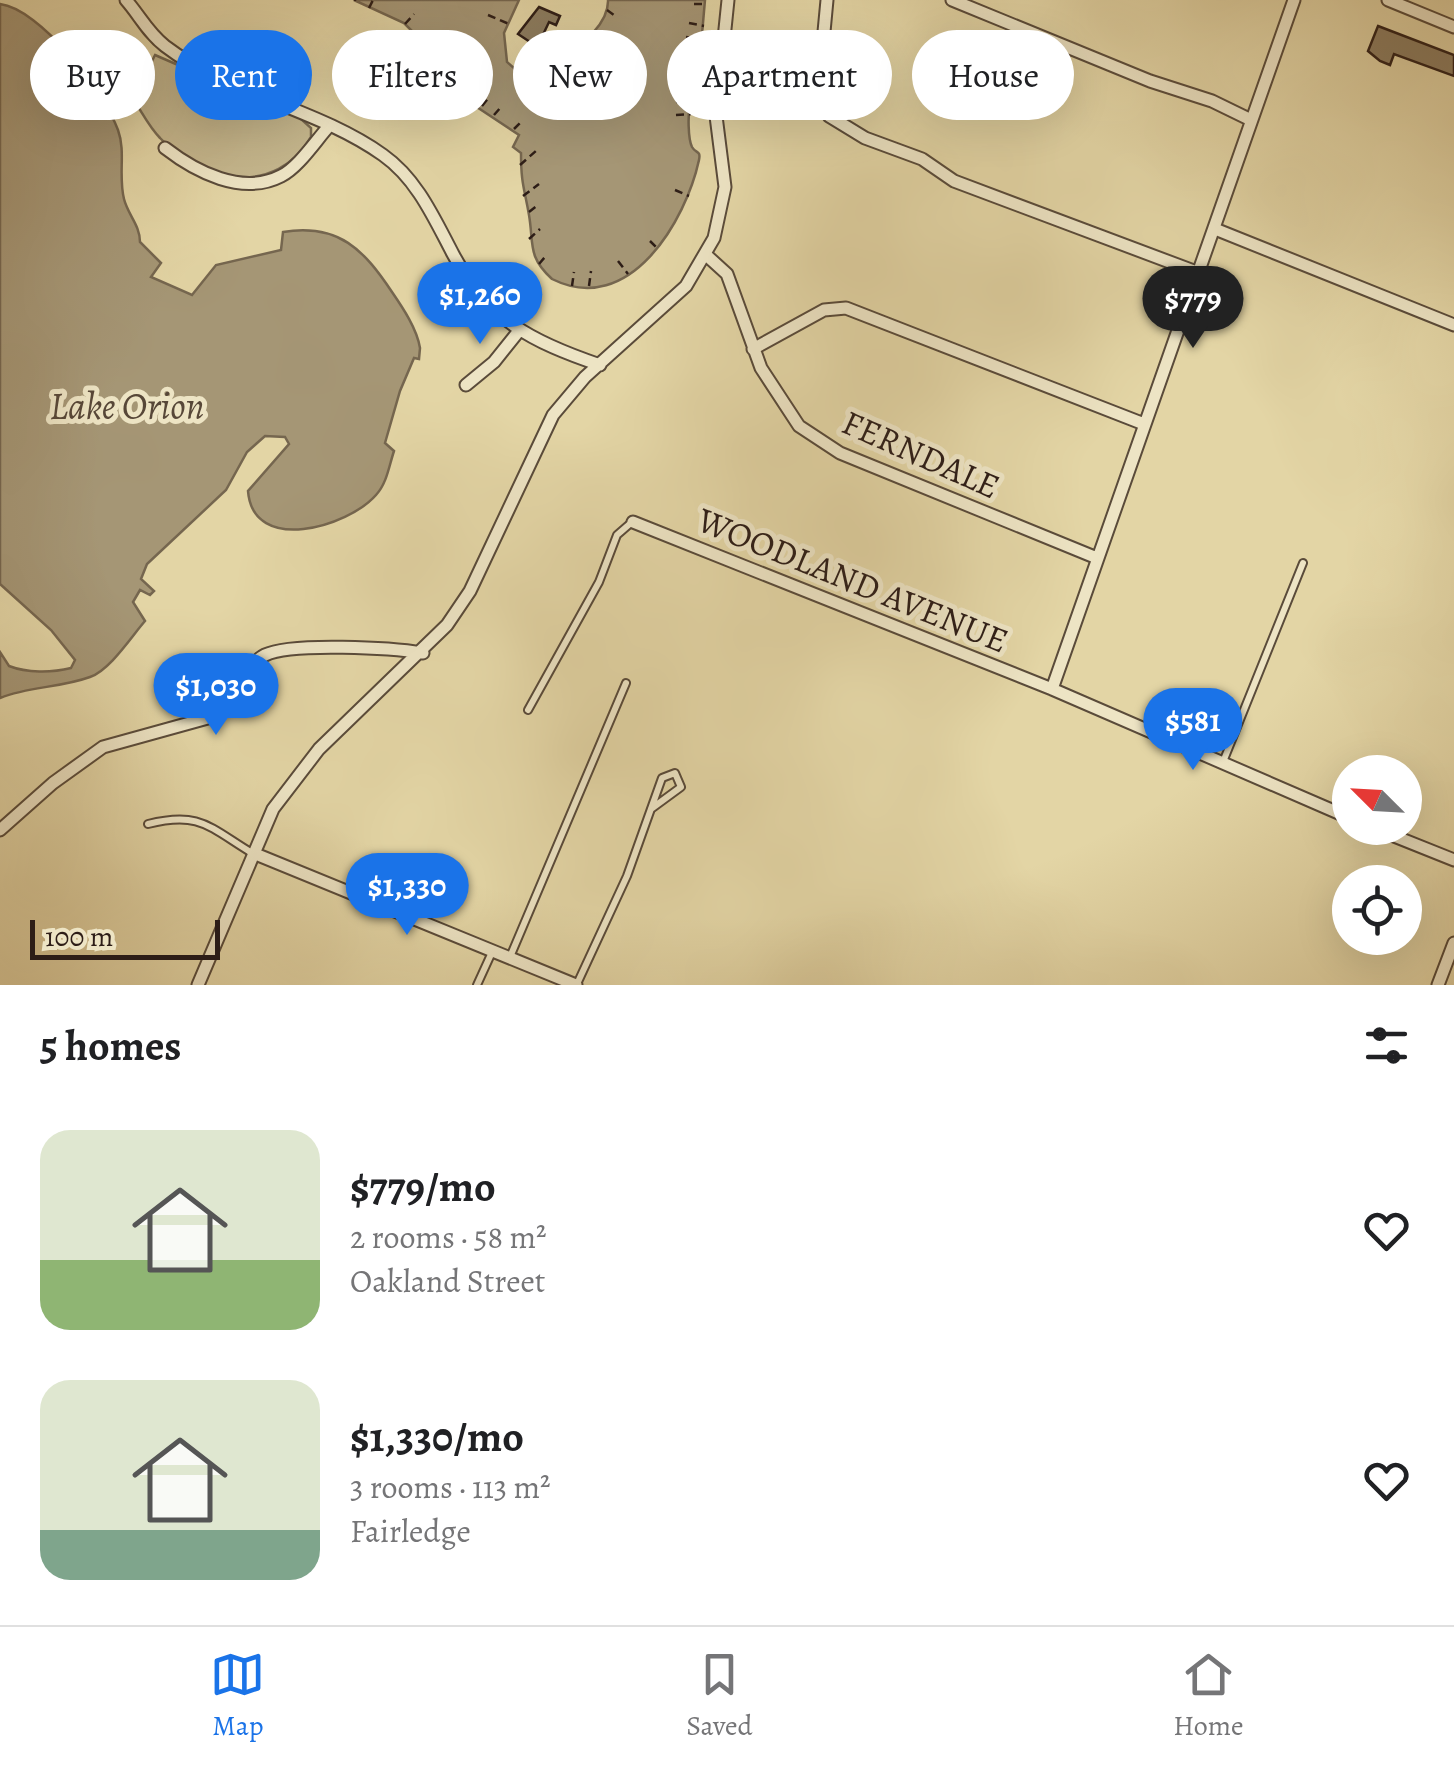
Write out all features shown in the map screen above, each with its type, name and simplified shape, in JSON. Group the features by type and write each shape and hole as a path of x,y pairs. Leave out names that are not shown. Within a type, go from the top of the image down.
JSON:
{"street":[{"path":"126,0 164,46 191,63 330,124 384,156 410,178 472,285 518,332 600,365"},
{"path":"198,985 273,809 319,749 423,653 470,591 554,415 600,365 686,286 705,254 721,217 724,186 716,116 728,0"},
{"path":"827,0 818,95 829,116 866,138 922,159 954,180 1199,273"},
{"path":"952,0 1132,74 1194,93 1251,120"},
{"path":"1052,689 1294,0"},
{"path":"1390,0 1454,27"},
{"path":"165,148 184,162 249,186 283,175 330,124"},
{"path":"1215,229 1454,325"},
{"name":"FERNDALE","path":"705,254 726,274 753,349 780,404 800,426 840,453 1097,558"},
{"path":"753,349 824,310 846,308 1144,424"},
{"path":"466,385 494,362 518,332"},
{"name":"WOODLAND AVENUE","path":"633,522 1052,689 1332,810"},
{"path":"0,830 52,783 104,746 216,716 230,704 247,673 264,656 286,650 372,646 423,653"},
{"path":"1416,845 1454,860"},
{"path":"254,853 577,985"},
{"path":"1438,985 1454,943"}],"lane":[{"path":"528,710 541,680 599,582 617,536 633,522"},
{"path":"1222,763 1303,563"},
{"path":"510,957 626,682"},
{"path":"577,985 626,876 662,778 675,773 681,787 651,809"},
{"path":"148,824 180,816 202,823 254,853"},
{"path":"477,985 493,950"}],"path":[{"path":"369,8 373,0"},
{"path":"694,4 705,4"},
{"path":"607,10 614,15"},
{"path":"405,24 414,14"},
{"path":"488,15 509,24"},
{"path":"689,23 704,26"},
{"path":"494,115 501,108"},
{"path":"514,130 520,123"},
{"path":"520,165 537,150"},
{"path":"523,196 539,184"},
{"path":"675,190 689,196"},
{"path":"529,212 538,205"},
{"path":"528,239 540,229"},
{"path":"650,241 658,250"},
{"path":"539,264 544,257"},
{"path":"618,261 628,274"},
{"path":"588,286 591,271"},
{"path":"572,286 574,272"}],"shaded area":[{"path":"155,55 175,64 175,120 302,120 311,128 311,137 279,169 259,176 238,177 197,166 177,154 146,120 155,120"}],"water":[{"path":"354,0 519,0 504,33 507,62 513,67 513,120 647,120 647,30 595,30 608,0 705,0 702,30 667,30 667,120 689,120 692,147 699,153 699,160 682,209 650,257 629,274 606,285 580,288 552,279 533,249 521,153 513,147 519,135 493,118 493,30 411,30"},
{"name":"Lake Orion","path":"0,4 16,9 44,30 30,30 30,120 113,120 120,138 126,205 140,242 161,263 151,277 192,295 216,265 281,250 283,232 320,232 348,243 371,264 405,312 420,348 419,359 414,358 400,391 385,443 394,451 376,495 363,507 325,525 283,529 266,523 254,511 248,491 289,444 285,437 265,436 247,452 226,490 147,564 141,579 154,591 150,595 140,590 133,602 145,621 98,673 0,698 0,652 9,666 31,671 71,668 75,660 51,630 0,584"}],"building":[{"path":"539,7 560,16 556,25 549,22 545,30 521,30"},
{"path":"1378,26 1454,55 1454,76 1394,54 1390,65 1380,61 1368,51"}]}
